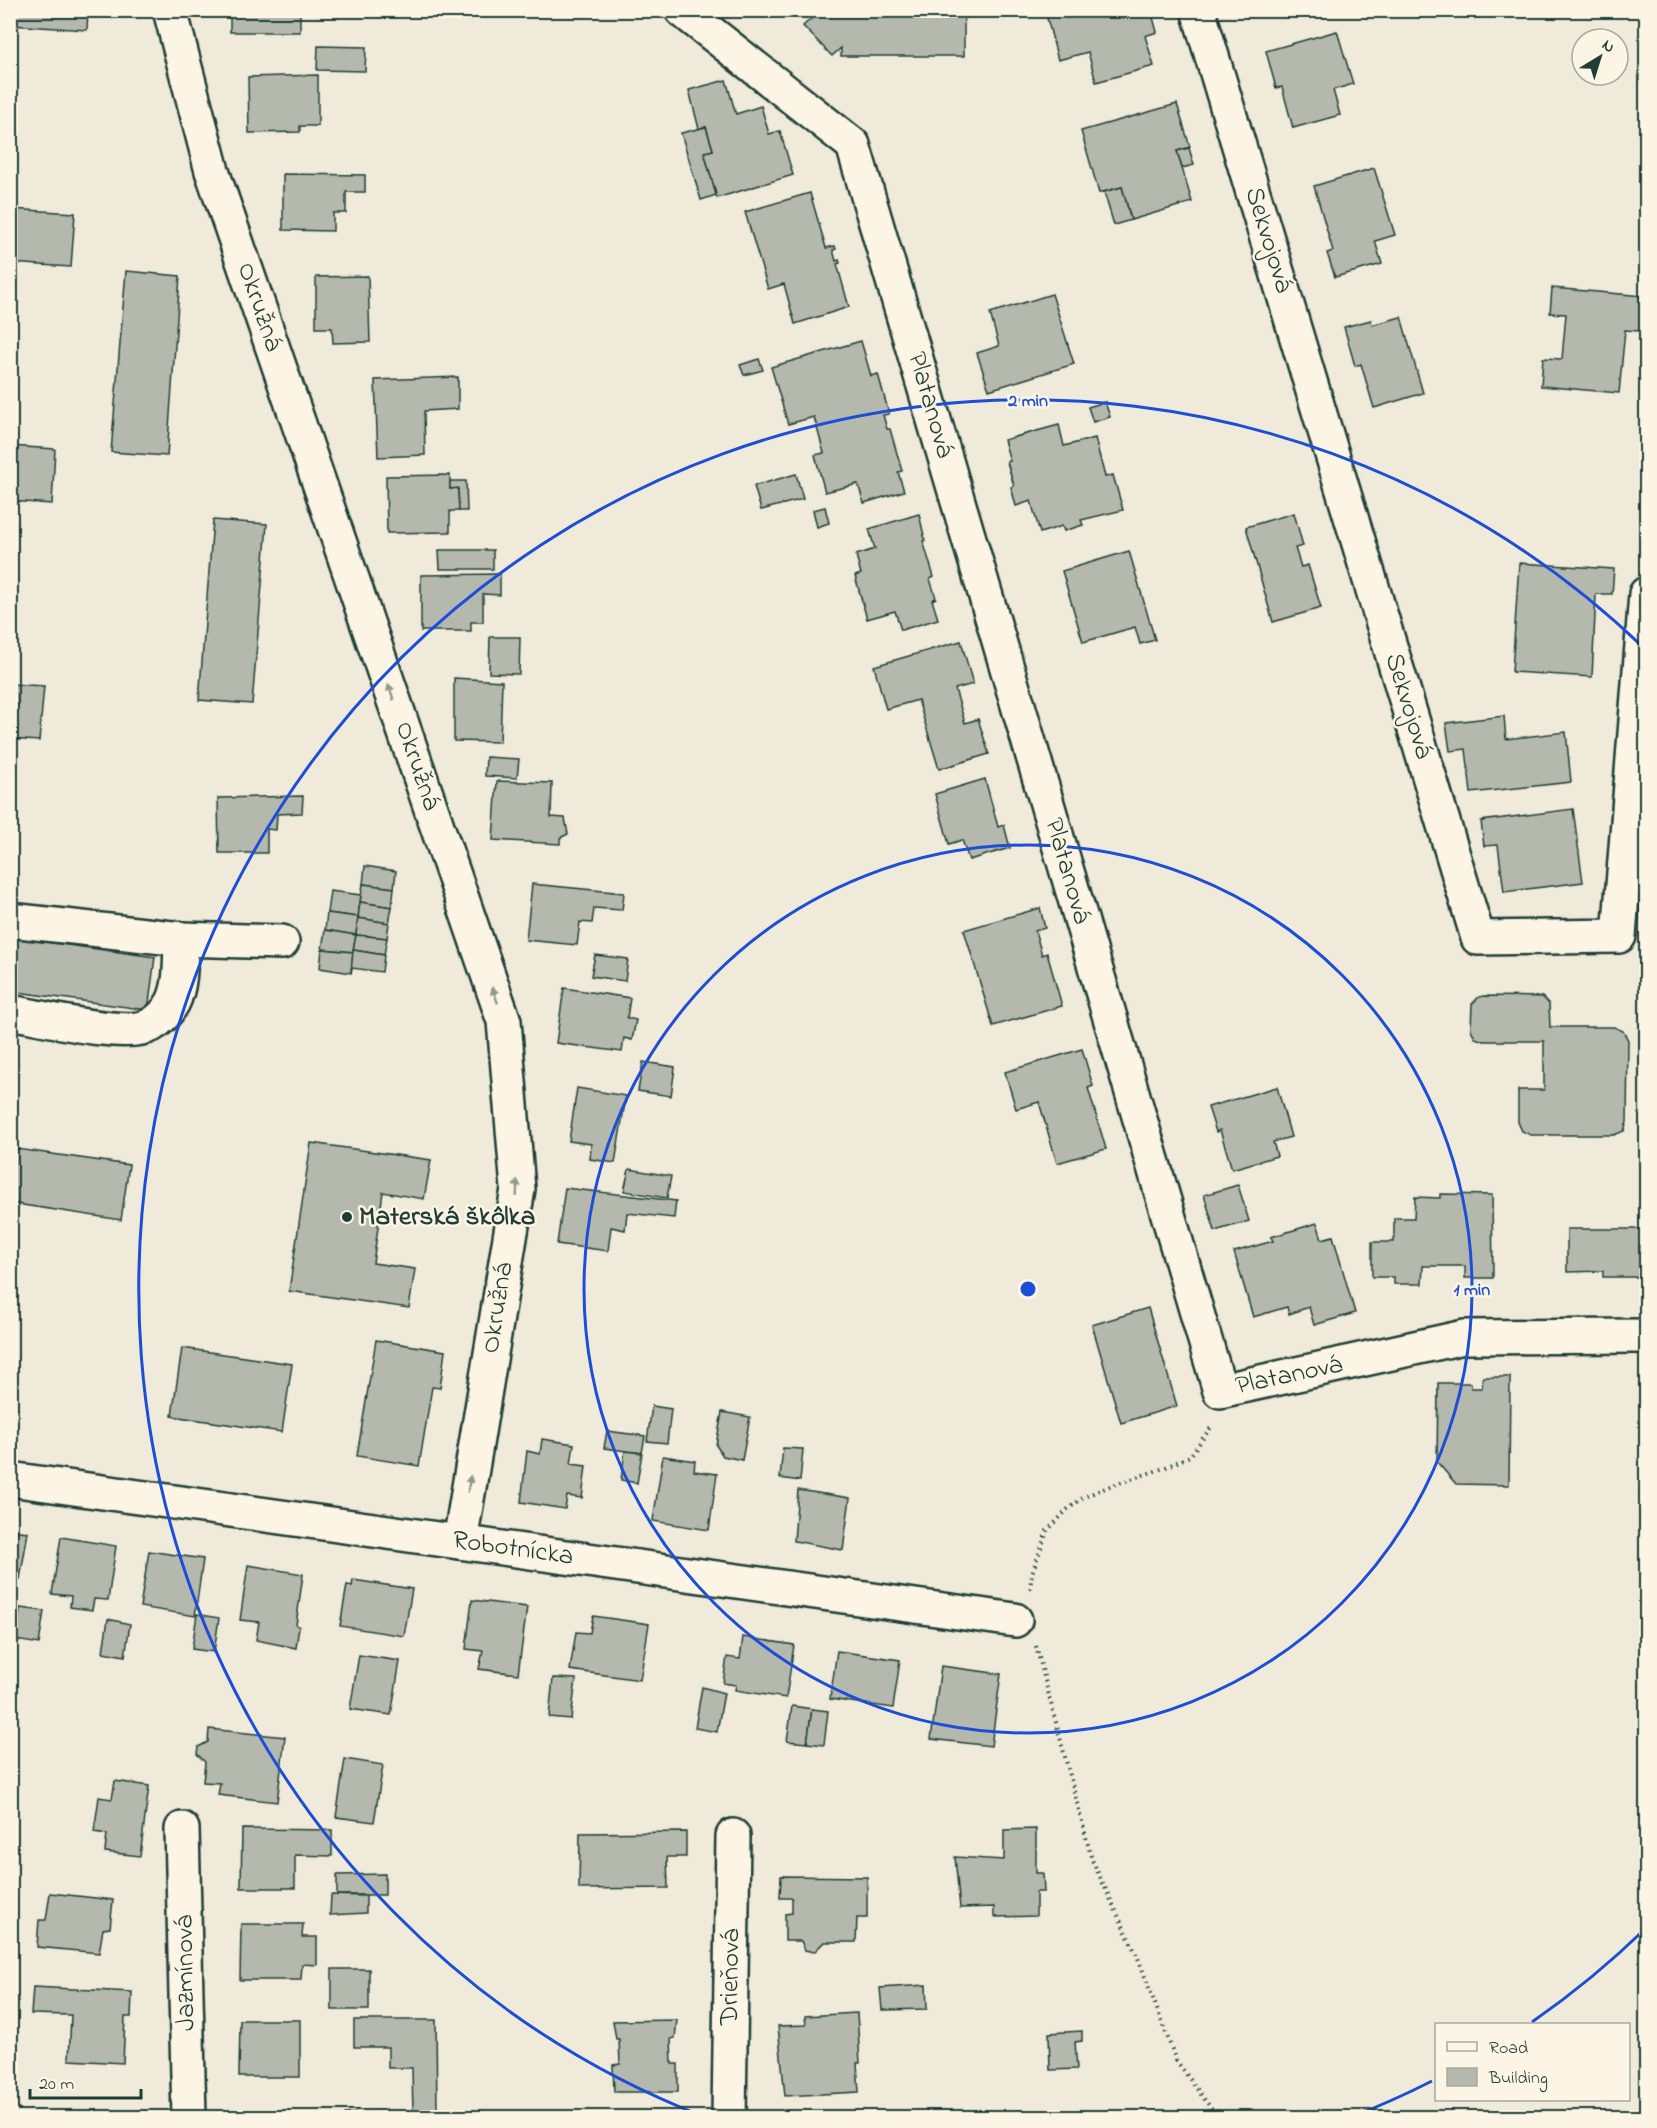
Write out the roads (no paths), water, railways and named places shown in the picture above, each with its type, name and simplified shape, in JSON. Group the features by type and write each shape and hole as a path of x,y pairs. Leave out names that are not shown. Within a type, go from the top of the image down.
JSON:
{"street":[{"name":"Okružná","path":"170,10 212,171 504,1021 518,1189 460,1542"},
{"name":"Platanová","path":"682,10 853,146 1220,1391 1464,1337 1647,1336"},
{"name":"Sekvojová","path":"1198,10 1478,938 1619,936 1647,594"},
{"path":"10,920 181,939 282,942"},
{"path":"10,1012 122,1031 149,1026 163,1016 172,1002 179,983 181,939"},
{"name":"Robotnícka","path":"10,1479 1022,1619"},
{"name":"Jazmínová","path":"182,1829 189,2118"},
{"name":"Drieňová","path":"729,2118 733,1836"}],"place":[{"name":"Materská škôlka","path":"347,1217"}]}
